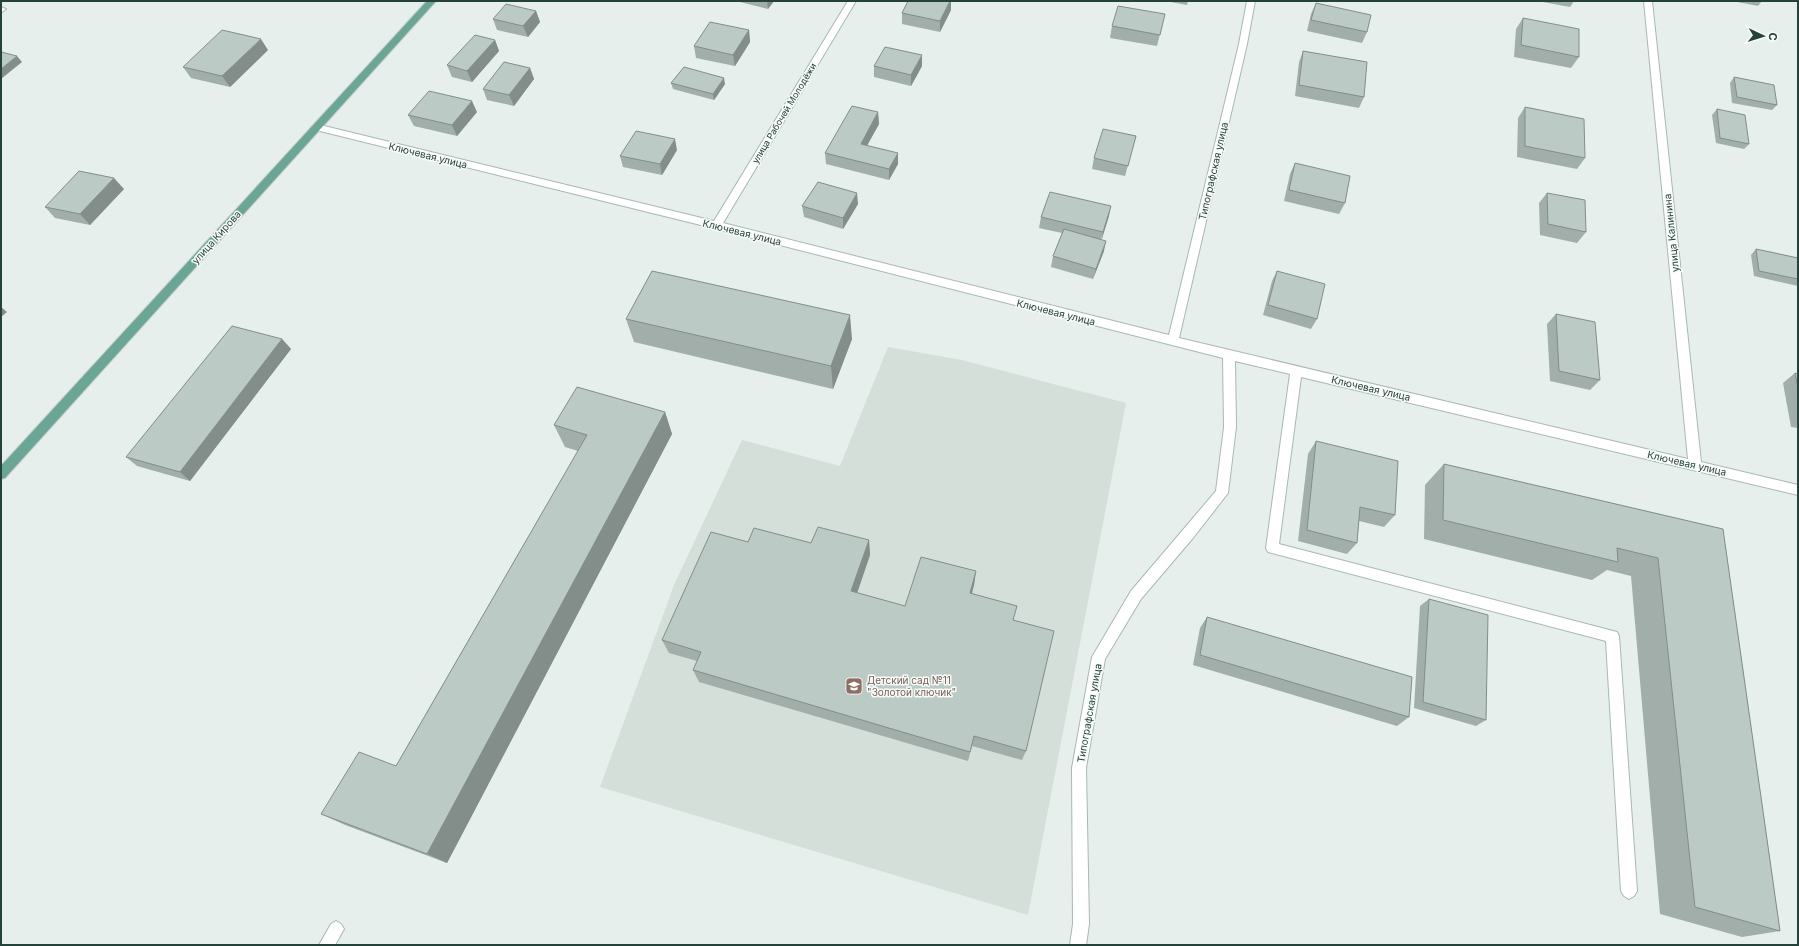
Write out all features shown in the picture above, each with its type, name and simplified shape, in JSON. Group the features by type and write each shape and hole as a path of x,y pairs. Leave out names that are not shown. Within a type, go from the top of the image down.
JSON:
{"main road":[{"name":"улица Кирова","path":"1,474 432,1"}],"street":[{"name":"улица Рабочей Молодёжи","path":"717,225 852,1"},
{"name":"Типографская улица","path":"1173,341 1243,44 1251,1"},
{"name":"улица Калинина","path":"1648,1 1695,465"},
{"name":"Ключевая улица","path":"316,128 717,225 1228,355 1798,490"},
{"name":"Типографская улица","path":"1078,945 1081,924 1079,768 1099,658 1136,595 1190,534 1222,493 1230,427 1228,355"},
{"path":"1296,370 1272,548 1612,636 1629,890"},
{"path":"327,945 336,928"}],"shaded area":[{"name":"Детский сад №11 \"Золотой ключик\"","path":"888,347 962,360 1126,403 1028,915 600,787 674,585 742,440 840,466"}],"building":[{"path":"908,1 950,1 940,21 902,13"},
{"path":"1316,3 1371,15 1367,32 1311,20"},
{"path":"506,4 536,11 523,26 493,19"},
{"path":"1118,6 1165,14 1160,35 1112,26"},
{"path":"1523,18 1579,29 1579,57 1521,45"},
{"path":"710,22 749,30 733,55 694,46"},
{"path":"222,30 261,39 222,76 183,67"},
{"path":"475,35 495,40 467,71 447,65"},
{"path":"885,47 922,55 911,75 874,66"},
{"path":"1303,51 1367,62 1364,97 1299,85"},
{"path":"1,52 17,56 1,69"},
{"path":"504,62 530,68 509,95 483,89"},
{"path":"684,67 724,78 713,94 671,83"},
{"path":"1734,77 1774,85 1777,105 1737,97"},
{"path":"429,91 472,101 452,125 408,115"},
{"path":"852,106 878,112 861,144 898,153 889,169 825,153"},
{"path":"1525,107 1584,119 1585,158 1525,146"},
{"path":"1717,109 1745,115 1749,144 1720,138"},
{"path":"1103,129 1136,136 1128,166 1094,158"},
{"path":"636,131 675,139 660,164 620,156"},
{"path":"1295,163 1350,176 1345,203 1289,190"},
{"path":"79,171 114,178 80,214 45,207"},
{"path":"818,182 857,193 843,218 802,206"},
{"path":"1050,192 1111,206 1103,232 1041,217"},
{"path":"1547,193 1585,200 1586,232 1548,224"},
{"path":"1064,229 1106,241 1096,269 1053,256"},
{"path":"1756,249 1798,258 1798,279 1759,271"},
{"path":"652,271 850,315 831,366 626,319"},
{"path":"1277,271 1325,284 1317,319 1268,305"},
{"path":"1556,314 1595,322 1600,380 1559,371"},
{"path":"232,326 282,339 180,472 126,457"},
{"path":"1795,373 1798,374 1798,387"},
{"path":"577,387 665,412 427,854 321,814 359,752 396,766 587,435 554,425"},
{"path":"1316,441 1398,461 1395,515 1360,507 1357,543 1307,530"},
{"path":"1444,464 1723,529 1780,931 1695,907 1658,558 1617,548 1618,562 1443,520"},
{"path":"818,527 869,540 851,591 905,606 921,557 976,571 970,593 1017,606 1013,620 1054,631 1026,751 974,736 970,752 693,670 701,652 662,640 711,532 748,542 754,528 811,543"},
{"path":"1429,599 1488,615 1486,720 1423,702"},
{"path":"1207,617 1412,677 1409,717 1200,655"}],"place":[{"name":"Детский сад №11 \"Золотой ключик\"","path":"854,686"}]}
